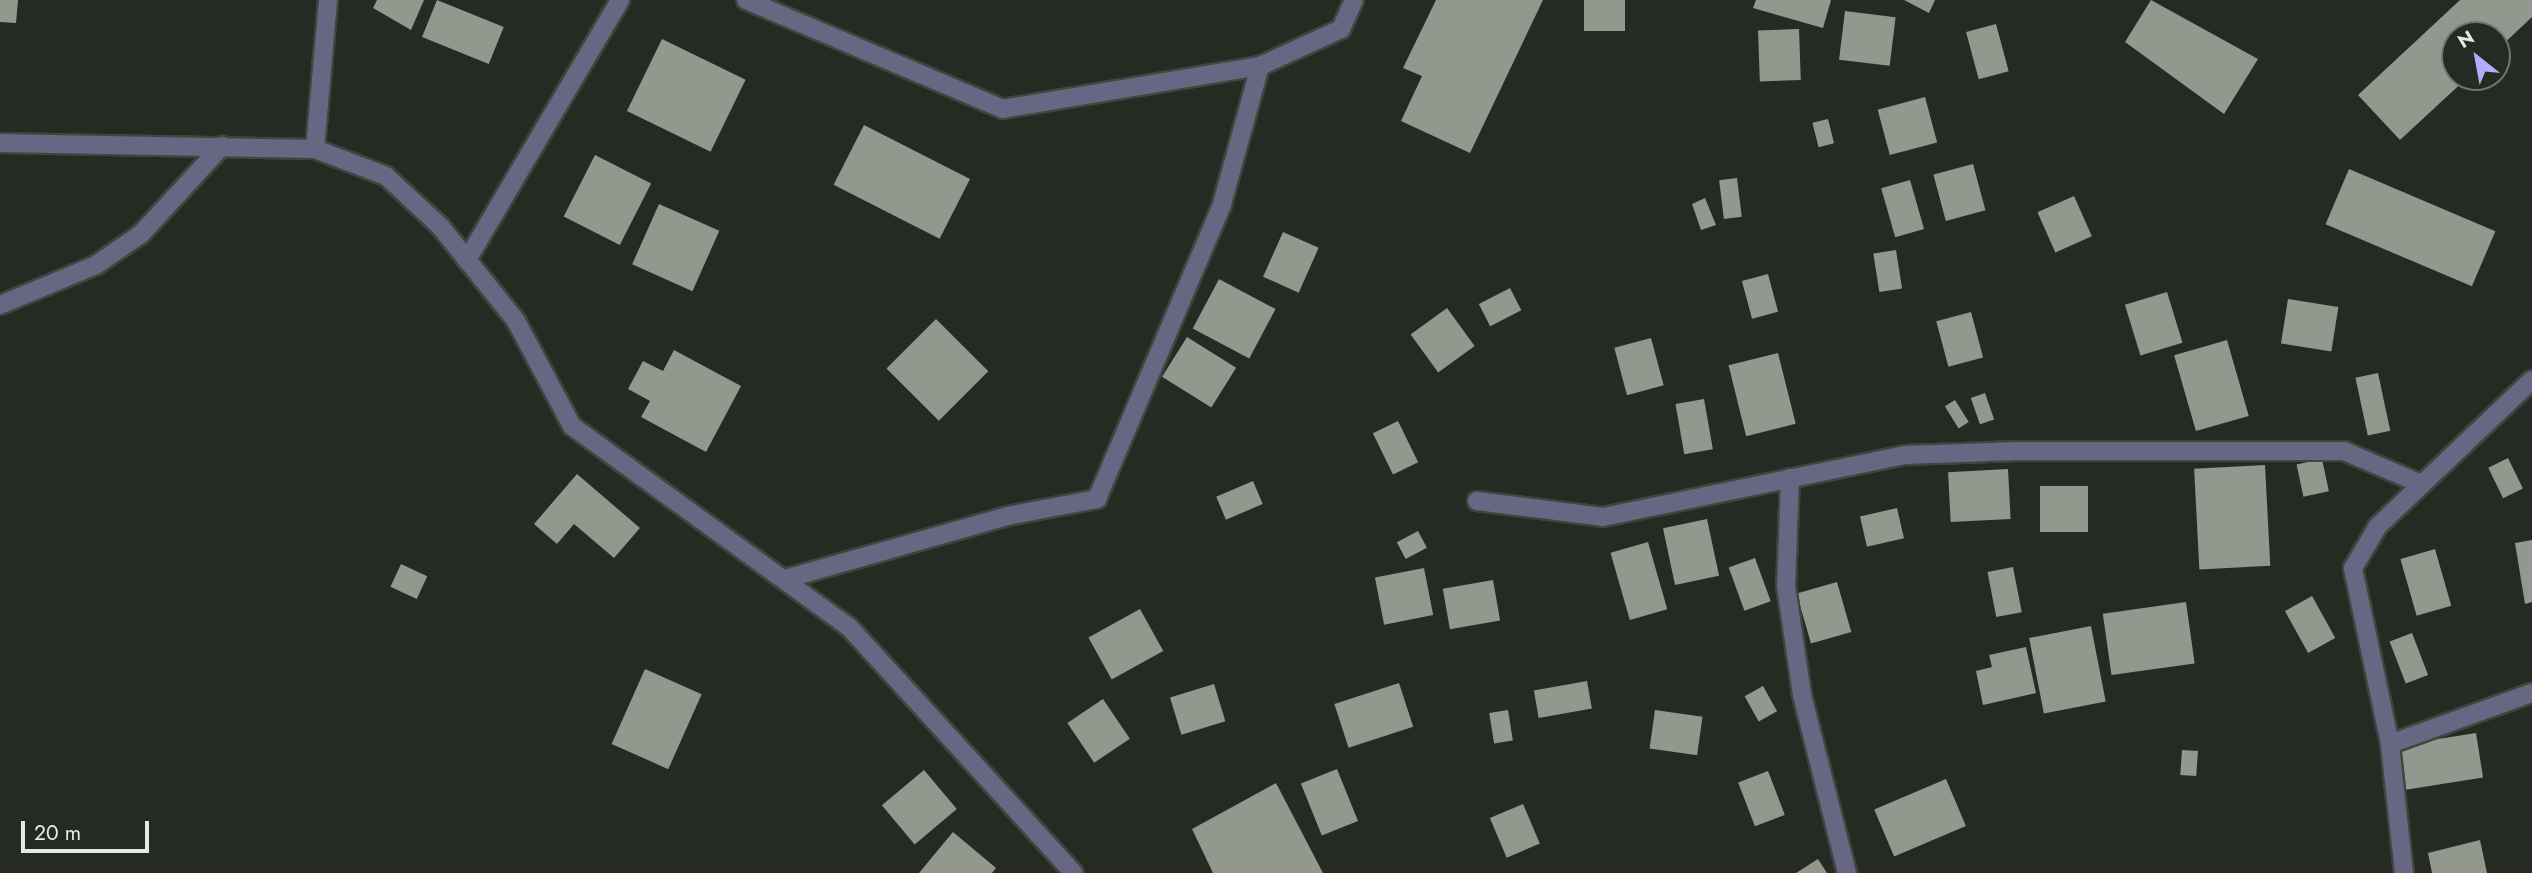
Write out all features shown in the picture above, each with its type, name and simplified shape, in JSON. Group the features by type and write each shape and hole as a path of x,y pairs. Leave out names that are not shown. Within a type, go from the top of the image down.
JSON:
{"street":[{"path":"315,149 328,0"},
{"path":"467,260 620,0"},
{"path":"746,0 1003,109 1260,66 1341,29 1354,0"},
{"path":"785,579 1007,516 1097,499 1222,204 1260,66"},
{"path":"0,143 315,149 386,176 467,260 516,321 572,426 849,627 1074,873"},
{"path":"0,305 96,265 141,234 222,146"},
{"path":"2403,873 2390,744 2353,568 2378,526 2419,484 2532,380"},
{"path":"1477,501 1603,517 1904,455 2344,451 2419,484"},
{"path":"1790,478 1786,586 1802,695 1846,873"},
{"path":"2390,744 2532,693"}],"building":[{"path":"0,0 18,0 16,23 0,22"},
{"path":"377,0 424,0 411,30 373,8"},
{"path":"437,0 504,27 489,64 422,37"},
{"path":"1436,0 1543,0 1470,153 1401,121 1422,76 1403,68"},
{"path":"1584,0 1625,0 1625,31 1584,31"},
{"path":"1756,0 1831,0 1823,28 1753,8"},
{"path":"1904,0 1935,0 1929,13"},
{"path":"2151,0 2258,59 2224,114 2125,42"},
{"path":"2460,0 2532,0 2532,17 2511,37 2511,21 2441,21 2441,91 2453,91 2400,140 2358,95"},
{"path":"1845,11 1896,17 1890,66 1839,60"},
{"path":"1996,24 2009,71 1979,79 1966,32"},
{"path":"1799,29 1801,80 1760,81 1758,30"},
{"path":"662,39 746,80 711,152 627,111"},
{"path":"1925,97 1937,142 1890,155 1878,110"},
{"path":"1828,119 1834,143 1819,147 1812,123"},
{"path":"864,125 970,179 940,239 834,185"},
{"path":"595,155 651,184 620,245 564,216"},
{"path":"1973,164 1985,210 1946,221 1933,175"},
{"path":"2349,169 2495,231 2472,286 2326,224"},
{"path":"1737,178 1742,217 1724,219 1719,180"},
{"path":"1910,180 1924,229 1895,237 1881,188"},
{"path":"2074,196 2092,236 2055,252 2037,212"},
{"path":"1705,198 1716,225 1701,230 1692,204"},
{"path":"659,204 719,231 692,291 632,264"},
{"path":"1283,232 1319,248 1299,293 1263,277"},
{"path":"1896,250 1902,289 1879,292 1873,254"},
{"path":"1768,274 1778,312 1752,319 1742,281"},
{"path":"1219,279 1276,309 1249,358 1193,328"},
{"path":"1510,288 1521,310 1490,326 1479,304"},
{"path":"2167,292 2182,343 2140,356 2125,305"},
{"path":"2288,299 2338,307 2331,351 2281,343"},
{"path":"1447,308 1475,346 1438,372 1411,334"},
{"path":"1971,312 1983,357 1948,367 1936,321"},
{"path":"936,319 988,371 939,421 887,368"},
{"path":"1187,337 1236,368 1211,408 1162,377"},
{"path":"1651,338 1664,385 1627,395 1614,348"},
{"path":"2227,340 2249,416 2196,431 2174,355"},
{"path":"674,350 741,386 706,452 641,417 650,401 628,389 643,361 663,371"},
{"path":"1778,353 1796,424 1746,436 1729,365"},
{"path":"2378,373 2390,431 2368,435 2356,378"},
{"path":"1985,393 1994,419 1980,424 1971,398"},
{"path":"1704,399 1713,449 1684,454 1675,404"},
{"path":"1955,400 1969,422 1959,428 1945,406"},
{"path":"1398,421 1418,462 1393,475 1373,433"},
{"path":"2508,458 2523,489 2503,498 2488,468"},
{"path":"2322,459 2329,491 2303,497 2297,464"},
{"path":"2265,465 2270,566 2199,570 2194,469"},
{"path":"2008,469 2011,519 1951,522 1948,472"},
{"path":"577,474 640,528 614,558 574,524 557,544 534,524"},
{"path":"1253,481 1263,504 1226,520 1216,497"},
{"path":"2040,486 2088,486 2088,532 2040,532"},
{"path":"1897,508 1904,538 1867,547 1860,517"},
{"path":"1707,519 1719,576 1675,585 1663,528"},
{"path":"1418,531 1427,548 1406,559 1397,542"},
{"path":"2532,540 2532,602 2525,604 2515,543"},
{"path":"1648,542 1667,609 1630,620 1611,553"},
{"path":"2435,549 2451,606 2417,616 2400,559"},
{"path":"1755,558 1771,601 1744,611 1729,568"},
{"path":"401,564 427,576 417,599 390,587"},
{"path":"2013,567 2022,612 1996,617 1987,572"},
{"path":"1424,568 1433,615 1384,625 1375,578"},
{"path":"1493,580 1500,620 1450,629 1443,589"},
{"path":"1837,582 1851,632 1811,644 1797,594"},
{"path":"2312,596 2335,638 2308,653 2285,611"},
{"path":"2186,602 2195,663 2111,675 2103,614"},
{"path":"1140,609 1163,651 1112,680 1088,638"},
{"path":"2091,626 2106,702 2044,714 2029,638"},
{"path":"2412,633 2428,675 2406,684 2390,642"},
{"path":"2026,647 2036,693 1983,705 1976,671 1992,667 1989,655"},
{"path":"645,669 702,694 668,769 612,744"},
{"path":"1587,681 1592,709 1539,718 1534,690"},
{"path":"1399,683 1413,727 1349,748 1334,704"},
{"path":"1214,684 1225,721 1181,735 1170,697"},
{"path":"1763,686 1777,711 1759,722 1745,696"},
{"path":"1103,699 1130,739 1094,763 1067,723"},
{"path":"1508,710 1513,741 1494,744 1489,713"},
{"path":"1655,710 1703,717 1697,755 1650,749"},
{"path":"2476,733 2483,777 2404,790 2397,746"},
{"path":"2182,750 2198,751 2196,776 2180,775"},
{"path":"1337,769 1358,821 1322,836 1301,784"},
{"path":"924,770 957,809 915,844 882,805"},
{"path":"1768,771 1785,815 1755,826 1738,782"},
{"path":"1946,779 1966,826 1894,856 1874,809"},
{"path":"1276,783 1323,873 1213,873 1192,829"},
{"path":"1523,804 1540,844 1507,858 1490,818"},
{"path":"953,832 996,868 992,873 919,873"},
{"path":"2480,840 2487,873 2432,873 2428,853"},
{"path":"1818,859 1827,873 1796,873"}]}
